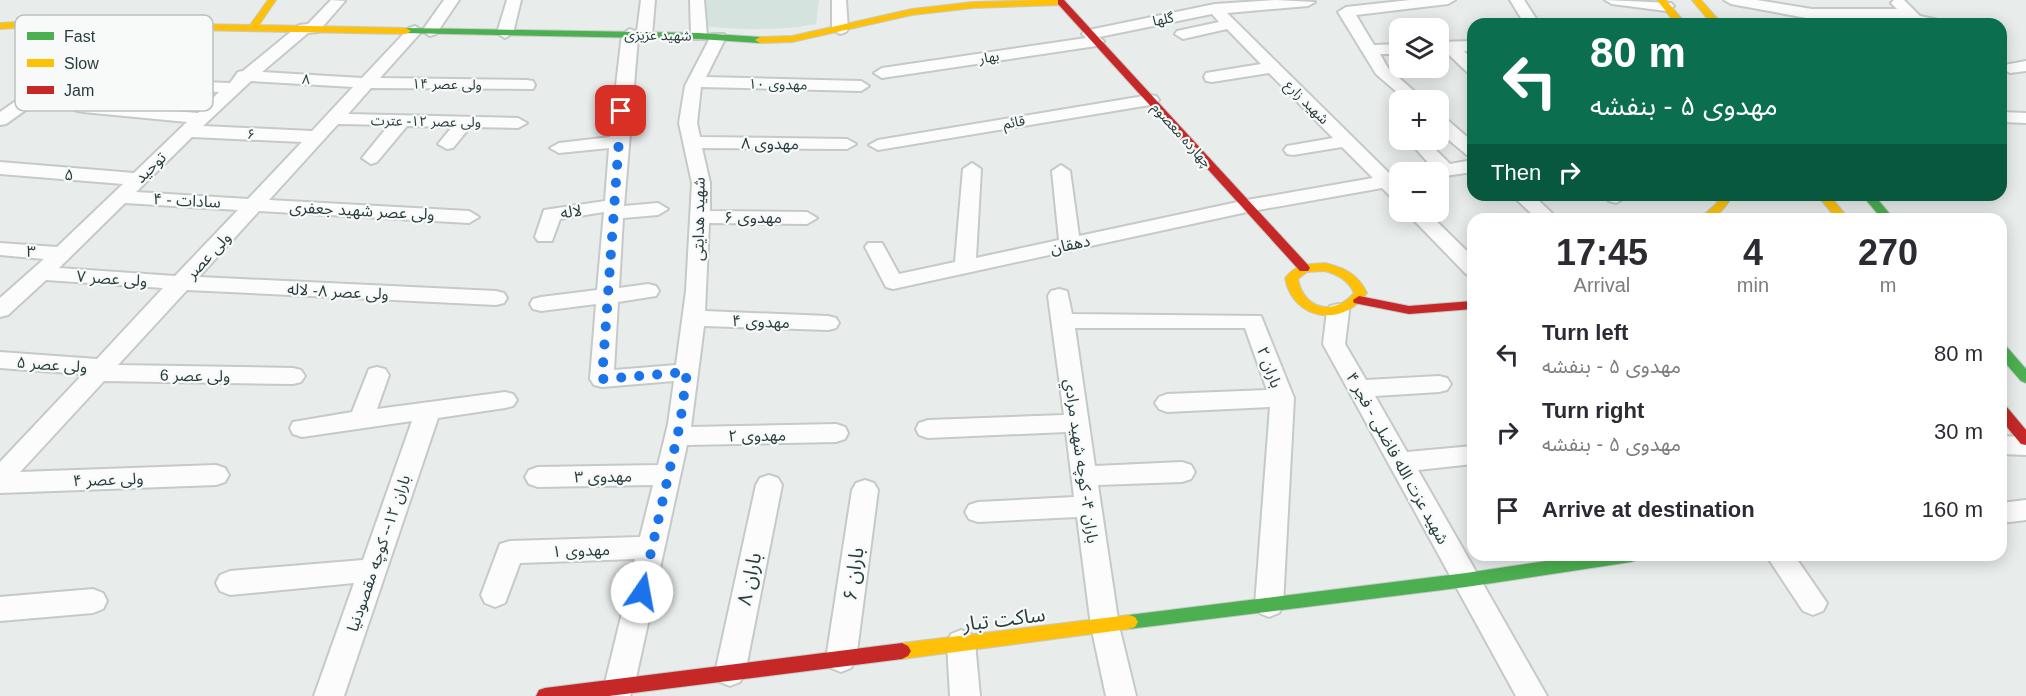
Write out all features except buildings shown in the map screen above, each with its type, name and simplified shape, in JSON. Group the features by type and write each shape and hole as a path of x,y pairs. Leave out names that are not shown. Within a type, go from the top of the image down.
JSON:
{"street":[{"path":"253,28 272,0"},
{"name":"ولی عصر","path":"0,478 367,83 452,0"},
{"path":"505,33 514,0"},
{"path":"648,0 637,34 618,141 602,379 687,372"},
{"path":"697,0 708,37"},
{"path":"839,0 840,29"},
{"name":"شهید عزیزی","path":"213,27 637,34 766,41 840,29 912,12 973,5 1062,0"},
{"name":"چهارده معصوم","path":"1062,0 1093,38 1304,268"},
{"path":"1404,90 1382,71 1346,12 1448,0"},
{"path":"1516,0 1528,18"},
{"path":"1612,0 1663,3 1676,18"},
{"path":"1696,0 1712,18"},
{"path":"1731,0 1812,14 1908,14"},
{"path":"1896,0 1913,18"},
{"name":"توحید","path":"213,106 238,82 308,28 338,1"},
{"name":"گلها","path":"1093,38 1215,9 1308,2"},
{"name":"شهید زارع","path":"1215,9 1346,141 1389,180"},
{"path":"1183,34 1230,24"},
{"name":"شهید عزیزی","path":"0,26 15,26"},
{"name":"شهید هدایتی","path":"619,687 677,436 687,372 697,291 701,183 688,123 695,81 708,37"},
{"name":"بهار","path":"882,73 1093,38"},
{"path":"1449,47 1467,46"},
{"path":"1369,50 1389,49"},
{"path":"1449,50 1467,64"},
{"path":"1212,77 1272,67"},
{"name":"مهدوی ۱۰","path":"695,81 861,86"},
{"name":"۸","path":"213,83 367,83"},
{"name":"ولی عصر ۱۴","path":"367,83 527,85"},
{"name":"قائم","path":"878,145 1150,100"},
{"path":"0,120 15,109"},
{"path":"126,111 200,118"},
{"name":"توحید","path":"0,310 43,273 207,111"},
{"path":"2007,117 2026,118"},
{"name":"ولی عصر ۱۲- عترت","path":"333,119 518,123"},
{"path":"371,158 403,120"},
{"path":"447,144 465,122"},
{"path":"1449,130 1467,146"},
{"name":"۶","path":"186,131 317,137"},
{"path":"559,148 618,141"},
{"path":"1293,150 1346,141"},
{"name":"مهدوی ۸","path":"692,142 847,144"},
{"path":"1424,150 1433,162"},
{"path":"1449,170 1467,167"},
{"name":"۵","path":"0,168 137,179"},
{"path":"965,266 972,169"},
{"path":"1061,171 1070,244"},
{"name":"دهقان","path":"875,247 893,282 1247,206 1389,186"},
{"name":"۴ - سادات","path":"119,197 254,204"},
{"path":"1528,201 1542,213"},
{"path":"1712,213 1724,201"},
{"path":"1828,201 1838,213"},
{"path":"1873,201 1883,213"},
{"name":"ولی عصر شهید جعفری","path":"254,204 469,217"},
{"path":"613,209 658,209"},
{"name":"لاله","path":"545,237 551,214 613,209"},
{"name":"مهدوی ۶","path":"699,217 807,218"},
{"path":"1426,222 1467,263"},
{"name":"۳","path":"0,249 62,254"},
{"path":"1349,305 1359,286 1346,273 1325,267 1304,268 1291,278 1291,292 1315,309 1349,305 1437,310 1467,305"},
{"name":"ولی عصر ۷","path":"43,273 181,284"},
{"name":"ولی عصر ۸- لاله","path":"181,284 496,298"},
{"path":"541,304 648,291"},
{"name":"باران ۴- كوچه شهيد مرادي","path":"1059,296 1105,626 1121,696"},
{"name":"شهید عزت الله فاضلی - فجر ۴","path":"1349,305 1334,344 1532,696"},
{"name":"مهدوی ۴","path":"694,318 828,323"},
{"name":"باران ۲","path":"1062,321 1253,321 1282,398 1269,605"},
{"path":"2007,356 2026,378"},
{"name":"ولی عصر ۵","path":"0,360 100,370"},
{"name":"ولی عصر 6","path":"100,370 293,376"},
{"path":"361,420 378,375"},
{"path":"1359,389 1439,384"},
{"path":"1167,404 1282,398"},
{"path":"302,428 505,400"},
{"name":"باران ۱۲-- كوچه مقصودنيا","path":"329,696 428,411"},
{"path":"2007,417 2026,440"},
{"path":"928,429 1076,423"},
{"name":"مهدوی ۲","path":"677,436 836,433"},
{"path":"2007,445 2026,446"},
{"path":"1400,462 1467,456"},
{"path":"1083,476 1182,472"},
{"name":"ولی عصر ۴","path":"0,483 216,475"},
{"name":"مهدوی ۳","path":"538,477 668,475"},
{"name":"باران ۸","path":"730,673 769,485"},
{"name":"باران ۶","path":"841,659 865,490"},
{"path":"978,512 1088,506"},
{"path":"2007,512 2026,510"},
{"name":"مهدوی ۱","path":"495,595 510,552 652,548"},
{"name":"ساکت تبار","path":"545,696 619,687 666,688 730,673 1467,580 1592,561"},
{"path":"1783,561 1813,603"},
{"path":"230,583 372,570"},
{"path":"0,609 93,601"},
{"path":"962,644 965,696"}],"shaded area":[{"path":"701,0 819,0 816,24 759,29 703,26"}],"traffic: fast":[{"path":"406,31 699,36 760,40"},
{"path":"1873,201 1883,213"},
{"path":"2007,356 2026,378"},
{"path":"1129,622 1466,580 1591,561"}],"traffic: slow":[{"path":"253,28 272,0"},
{"path":"1661,0 1676,18"},
{"path":"1696,0 1712,18"},
{"path":"760,40 792,39 912,12 973,5 1061,2"},
{"path":"0,26 15,25"},
{"path":"213,27 406,31"},
{"path":"1712,213 1724,201"},
{"path":"1828,201 1838,213"},
{"path":"1325,267 1337,270 1351,279 1361,293 1343,309 1320,311 1309,307 1300,300 1294,290 1291,278 1304,268 1325,267"},
{"path":"902,651 1129,622"}],"traffic: jam":[{"path":"1061,2 1304,268"},
{"path":"1359,300 1409,310 1467,305"},
{"path":"2007,417 2026,440"},
{"path":"545,696 902,651"}],"route":[{"path":"621,111 602,379 687,372 680,424 642,592"}]}
